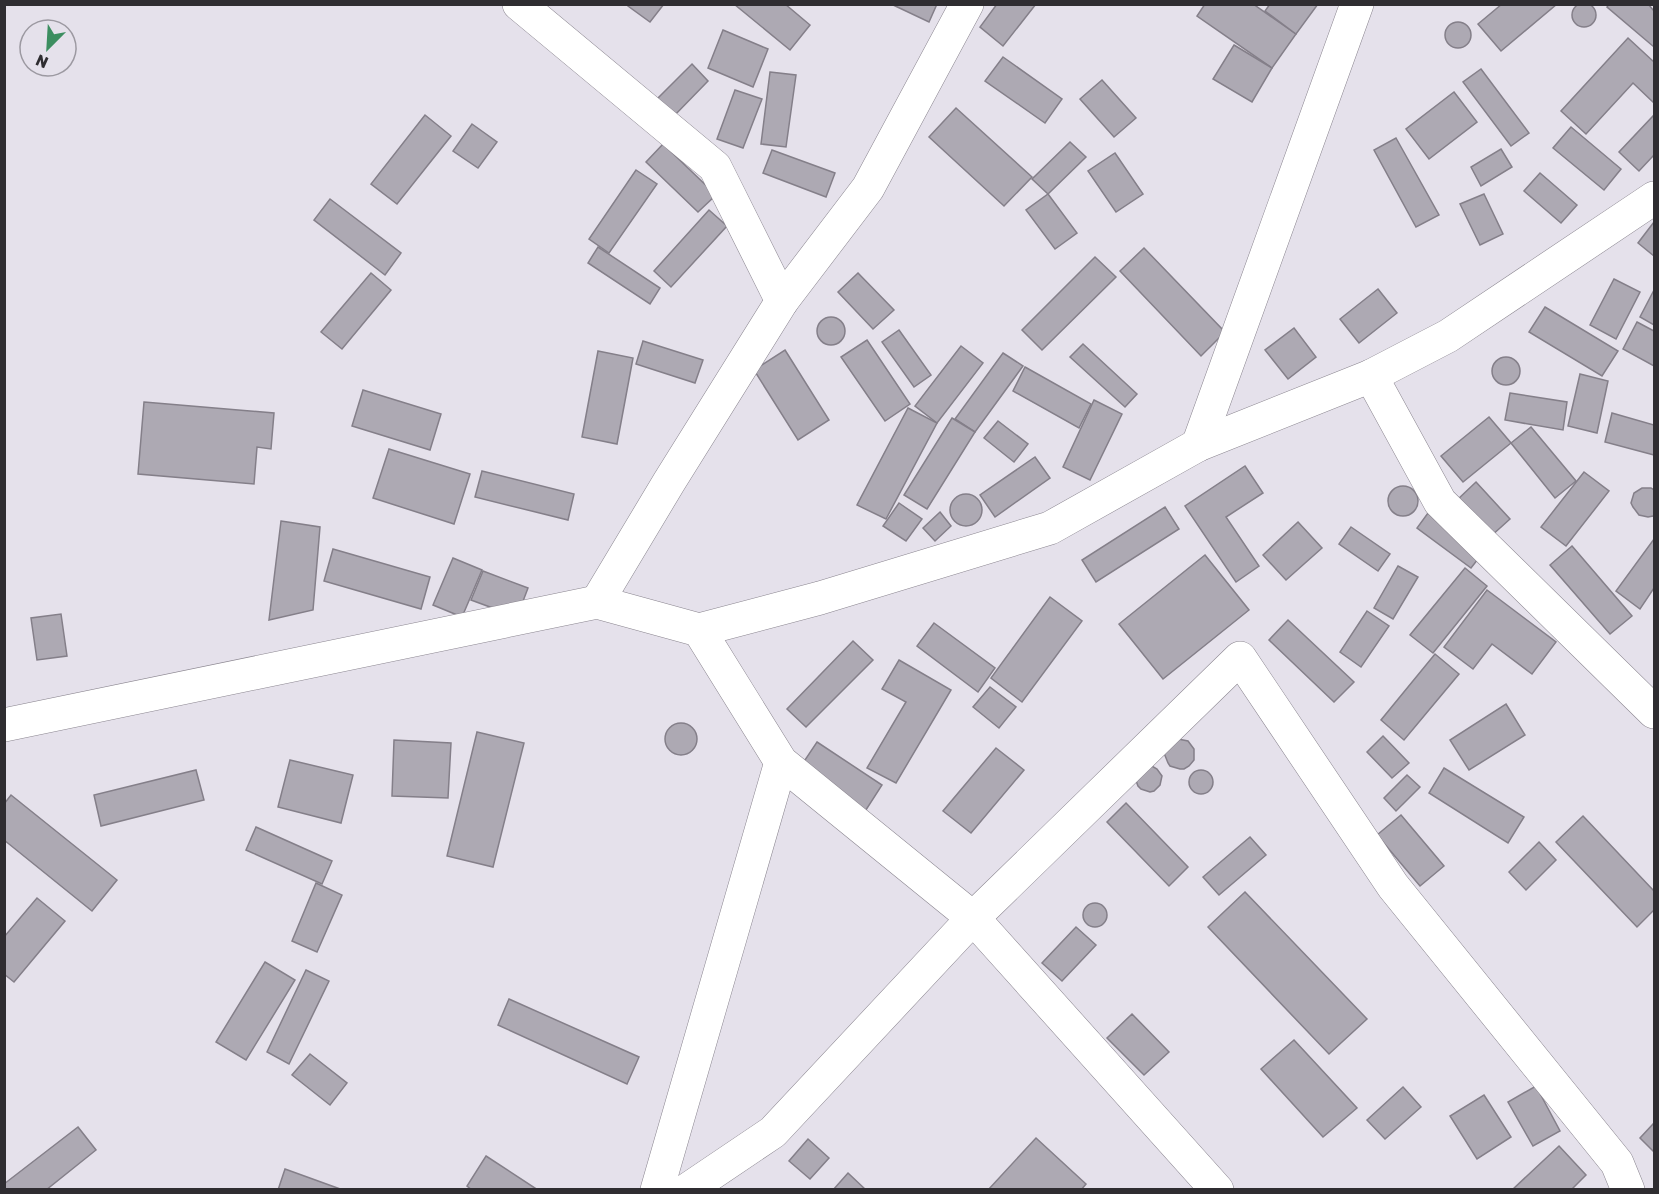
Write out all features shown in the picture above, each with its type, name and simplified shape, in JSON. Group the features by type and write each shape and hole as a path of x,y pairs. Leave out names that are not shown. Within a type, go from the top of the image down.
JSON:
{"street":[{"path":"519,4 715,168 782,302"},
{"path":"597,602 782,302 868,188 967,4"},
{"path":"1198,445 1357,4"},
{"path":"4,725 597,602 699,630 820,598 1050,528 1198,445 1371,376 1448,336 1654,198"},
{"path":"1371,376 1440,502 1654,712"},
{"path":"699,630 781,762 973,918 1217,1190"},
{"path":"687,1190 773,1132 973,918 1240,658 1393,886 1617,1163 1628,1190"},
{"path":"657,1190 781,762"}],"building":[{"path":"1584,3 1592,7 1596,15 1592,23 1584,27 1576,23 1572,15 1576,7"},
{"path":"629,4 664,4 650,22 628,6"},
{"path":"734,4 785,4 810,25 790,50"},
{"path":"891,4 937,4 929,22"},
{"path":"997,4 1036,4 1003,46 980,27"},
{"path":"1205,4 1253,4 1296,34 1272,68 1197,16"},
{"path":"1270,4 1318,4 1296,34 1265,11"},
{"path":"1502,4 1557,4 1501,51 1478,24"},
{"path":"1609,4 1648,4 1654,11 1654,47 1607,7"},
{"path":"1458,22 1467,26 1471,35 1467,44 1458,48 1449,44 1445,35 1449,26"},
{"path":"723,30 768,49 753,87 708,68"},
{"path":"1628,38 1654,62 1654,103 1633,83 1586,134 1561,111"},
{"path":"1234,45 1272,68 1252,102 1213,79"},
{"path":"1003,57 1062,99 1045,123 985,81"},
{"path":"692,64 708,81 673,117 656,100"},
{"path":"1481,69 1529,133 1511,146 1463,82"},
{"path":"770,72 796,75 786,147 761,144"},
{"path":"1102,80 1136,118 1114,137 1080,99"},
{"path":"735,90 762,99 743,148 717,139"},
{"path":"1454,92 1477,122 1429,159 1406,129"},
{"path":"956,108 1032,177 1004,206 929,137"},
{"path":"425,115 451,136 397,204 371,184"},
{"path":"1654,115 1654,155 1639,171 1619,152"},
{"path":"472,124 497,142 478,168 453,151"},
{"path":"1571,127 1621,169 1604,190 1553,148"},
{"path":"1396,138 1439,215 1416,227 1374,150"},
{"path":"1070,142 1086,157 1048,194 1032,179"},
{"path":"663,144 716,195 698,212 646,162"},
{"path":"1501,149 1512,167 1481,186 1471,167"},
{"path":"772,150 835,173 826,197 763,173"},
{"path":"1115,153 1143,194 1116,212 1088,171"},
{"path":"636,170 657,184 609,253 589,239"},
{"path":"1540,173 1577,205 1561,223 1524,191"},
{"path":"1048,194 1077,233 1055,249 1026,210"},
{"path":"1484,194 1503,234 1480,245 1460,204"},
{"path":"330,199 401,253 385,275 314,220"},
{"path":"709,210 727,226 671,287 654,271"},
{"path":"1654,222 1654,256 1638,243"},
{"path":"598,247 660,288 650,304 588,263"},
{"path":"1144,248 1225,332 1201,356 1120,271"},
{"path":"1095,257 1116,277 1042,350 1022,330"},
{"path":"371,273 391,290 342,349 321,332"},
{"path":"858,273 894,310 873,329 838,292"},
{"path":"1614,279 1640,292 1616,339 1590,325"},
{"path":"1378,289 1397,313 1359,343 1340,319"},
{"path":"1654,290 1654,325 1640,317"},
{"path":"1545,307 1618,351 1602,376 1529,332"},
{"path":"831,317 841,321 845,331 841,341 831,345 821,341 817,331 821,321"},
{"path":"1637,322 1654,331 1654,366 1623,349"},
{"path":"1294,328 1316,357 1288,379 1265,350"},
{"path":"899,330 931,375 914,387 882,342"},
{"path":"867,340 910,404 885,421 841,357"},
{"path":"643,341 703,360 695,383 636,364"},
{"path":"1083,344 1137,394 1125,407 1070,357"},
{"path":"961,346 983,363 937,423 915,406"},
{"path":"785,350 829,420 798,440 754,370"},
{"path":"598,351 633,358 617,444 582,437"},
{"path":"1003,353 1023,366 975,432 955,419"},
{"path":"1506,357 1516,361 1520,371 1516,381 1506,385 1496,381 1492,371 1496,361"},
{"path":"1025,367 1091,404 1079,428 1013,391"},
{"path":"1580,374 1608,381 1597,433 1568,426"},
{"path":"363,390 441,414 430,450 352,426"},
{"path":"1510,393 1567,402 1563,430 1505,420"},
{"path":"1094,400 1122,414 1090,480 1063,467"},
{"path":"144,402 274,413 271,449 257,447 254,484 138,474"},
{"path":"908,408 937,423 886,519 857,505"},
{"path":"1612,413 1654,425 1654,455 1605,442"},
{"path":"1489,417 1511,443 1463,482 1441,456"},
{"path":"952,418 975,432 927,509 904,495"},
{"path":"998,421 1028,444 1014,462 984,438"},
{"path":"1531,427 1576,481 1555,498 1511,443"},
{"path":"389,449 470,474 454,524 373,498"},
{"path":"1035,457 1050,478 995,517 980,495"},
{"path":"1245,466 1263,493 1226,517 1259,566 1236,582 1185,506"},
{"path":"482,471 574,494 568,520 475,497"},
{"path":"1584,472 1609,491 1566,546 1541,527"},
{"path":"1476,482 1510,519 1490,537 1456,501"},
{"path":"1403,486 1414,490 1418,501 1414,512 1403,516 1392,512 1388,501 1392,490"},
{"path":"1642,488 1654,490 1653,516 1639,515 1631,503 1634,493"},
{"path":"966,494 977,499 982,510 977,521 966,526 955,521 950,510 955,499"},
{"path":"899,503 922,519 906,541 883,526"},
{"path":"1165,507 1179,529 1096,582 1082,560"},
{"path":"940,512 951,526 935,541 923,528"},
{"path":"1428,513 1482,554 1471,568 1417,528"},
{"path":"281,521 320,527 313,610 269,620"},
{"path":"1298,522 1322,548 1286,580 1263,555"},
{"path":"1351,527 1390,554 1378,571 1339,544"},
{"path":"1654,539 1654,588 1640,609 1616,591"},
{"path":"1572,546 1632,616 1610,634 1550,565"},
{"path":"333,549 430,577 421,609 324,581"},
{"path":"1205,555 1249,610 1163,679 1119,624"},
{"path":"453,558 482,570 462,617 433,605"},
{"path":"1398,566 1418,577 1393,619 1374,608"},
{"path":"1465,568 1487,586 1433,653 1410,635"},
{"path":"483,571 528,588 517,617 471,600"},
{"path":"1487,590 1556,642 1532,674 1492,644 1473,669 1444,647"},
{"path":"1050,597 1082,621 1022,702 991,678"},
{"path":"1367,611 1389,626 1361,667 1340,652"},
{"path":"61,614 67,656 37,660 31,618"},
{"path":"1288,620 1354,682 1334,702 1269,640"},
{"path":"934,623 995,668 978,692 917,646"},
{"path":"853,641 873,660 806,727 787,709"},
{"path":"1435,654 1459,674 1404,740 1381,720"},
{"path":"899,660 951,690 896,783 867,768 906,702 882,689"},
{"path":"990,687 1016,707 999,728 973,707"},
{"path":"1506,704 1525,735 1469,770 1450,740"},
{"path":"681,723 693,727 697,739 693,751 681,755 669,751 665,739 669,727"},
{"path":"477,732 524,743 493,867 447,856"},
{"path":"1383,736 1409,763 1392,778 1367,752"},
{"path":"1178,739 1188,741 1194,749 1194,760 1184,769 1170,766 1164,753"},
{"path":"394,740 451,743 448,798 392,796"},
{"path":"817,742 882,785 864,813 799,769"},
{"path":"996,748 1024,770 971,833 943,811"},
{"path":"290,760 353,775 341,823 278,807"},
{"path":"1150,765 1162,776 1160,785 1150,792 1141,789 1135,778"},
{"path":"1444,768 1524,817 1508,843 1429,793"},
{"path":"196,770 204,800 101,826 94,795"},
{"path":"1201,770 1209,774 1213,782 1209,790 1201,794 1193,790 1189,782 1193,774"},
{"path":"1407,775 1420,787 1396,811 1384,798"},
{"path":"11,795 117,880 92,911 4,840 4,804"},
{"path":"1126,803 1188,867 1169,886 1107,822"},
{"path":"1401,815 1444,866 1420,886 1377,835"},
{"path":"1583,816 1654,891 1654,910 1637,927 1556,842"},
{"path":"256,827 332,861 322,884 246,850"},
{"path":"1250,837 1266,855 1219,895 1203,877"},
{"path":"1539,842 1556,860 1526,890 1509,872"},
{"path":"316,883 342,895 317,952 292,941"},
{"path":"1245,892 1367,1019 1329,1054 1208,927"},
{"path":"37,898 65,921 14,982 4,974 4,937"},
{"path":"1095,903 1104,906 1107,915 1104,924 1095,927 1086,924 1083,915 1086,906"},
{"path":"1076,927 1096,945 1062,981 1042,963"},
{"path":"265,962 295,980 246,1060 216,1042"},
{"path":"306,970 329,981 289,1064 267,1052"},
{"path":"509,999 639,1057 627,1084 498,1025"},
{"path":"1132,1014 1169,1052 1144,1075 1107,1038"},
{"path":"1294,1040 1357,1108 1323,1137 1261,1069"},
{"path":"310,1054 347,1083 330,1105 292,1075"},
{"path":"1536,1086 1560,1131 1533,1146 1508,1102"},
{"path":"1403,1087 1421,1107 1385,1139 1367,1120"},
{"path":"1484,1095 1511,1137 1477,1159 1450,1116"},
{"path":"1654,1123 1654,1152 1640,1138"},
{"path":"78,1127 96,1150 46,1190 4,1190 4,1184"},
{"path":"1036,1138 1086,1184 1081,1190 988,1190"},
{"path":"808,1139 829,1158 810,1179 789,1161"},
{"path":"1559,1146 1586,1175 1571,1190 1512,1190"},
{"path":"486,1156 538,1190 472,1190 467,1186"},
{"path":"285,1169 343,1190 278,1190"},
{"path":"848,1173 866,1190 833,1190"}]}
